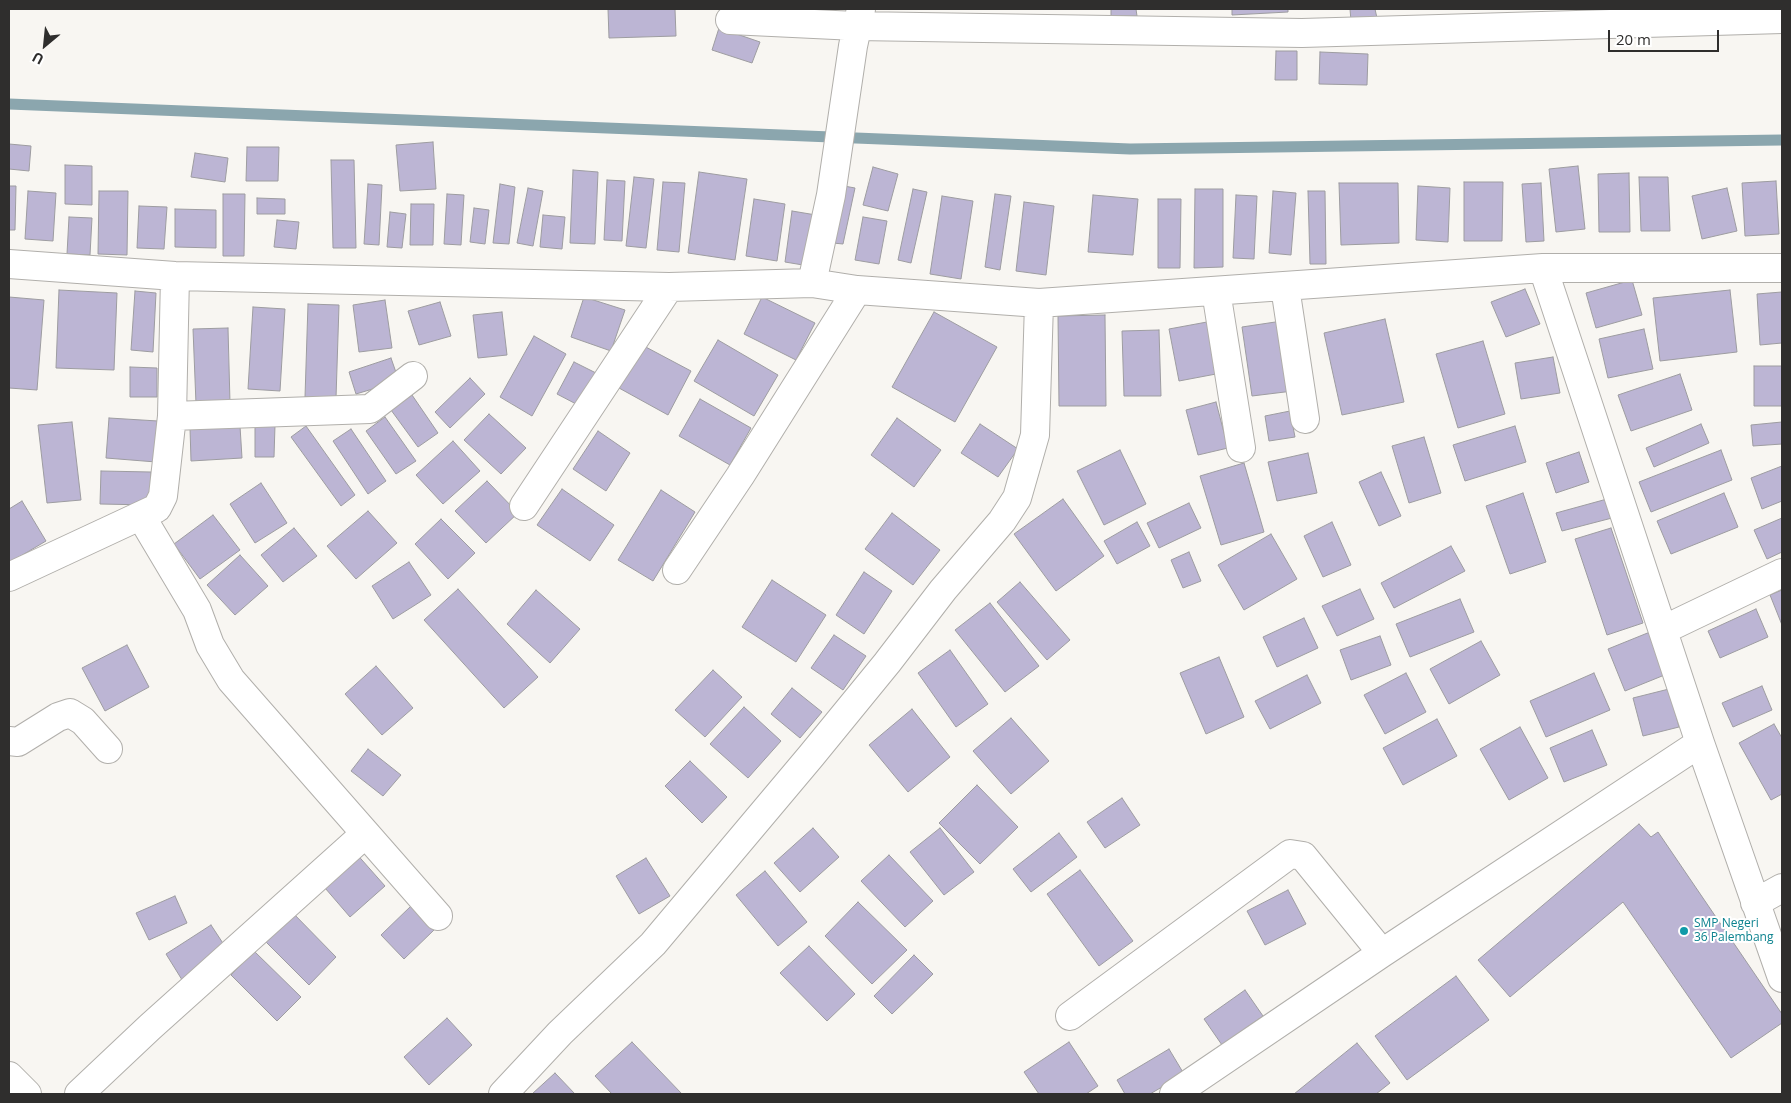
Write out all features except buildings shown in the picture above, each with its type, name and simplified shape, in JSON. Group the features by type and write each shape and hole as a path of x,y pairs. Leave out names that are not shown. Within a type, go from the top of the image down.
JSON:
{"street":[{"path":"730,20 856,27 1302,33 1782,19"},
{"path":"812,283 831,194 856,27"},
{"path":"9,264 175,276 669,287 812,283 857,290 1039,303 1543,268 1782,268"},
{"path":"1543,268 1700,743 1782,978"},
{"path":"9,577 141,516 157,508 161,502 172,416 175,276"},
{"path":"524,506 669,287"},
{"path":"1285,287 1305,419"},
{"path":"677,570 740,476 857,290"},
{"path":"1216,291 1241,448"},
{"path":"503,1094 560,1034 617,981 653,944 881,671 943,590 1002,521 1017,498 1036,435 1039,303"},
{"path":"172,416 370,409 413,376"},
{"path":"141,516 197,610 210,645 231,680 438,916"},
{"path":"1663,630 1782,573"},
{"path":"9,741 18,742 58,716 70,713 83,721 108,749"},
{"path":"1174,1094 1382,953 1700,743"},
{"path":"79,1094 150,1027 365,834"},
{"path":"1070,1016 1290,854 1303,856 1382,953"},
{"path":"1755,903 1782,888"},
{"path":"9,1076 28,1094"}],"waterway":[{"path":"9,104 1130,149 1782,140"}],"place":[{"name":"SMP Negeri 36 Palembang","path":"1684,931"}]}
